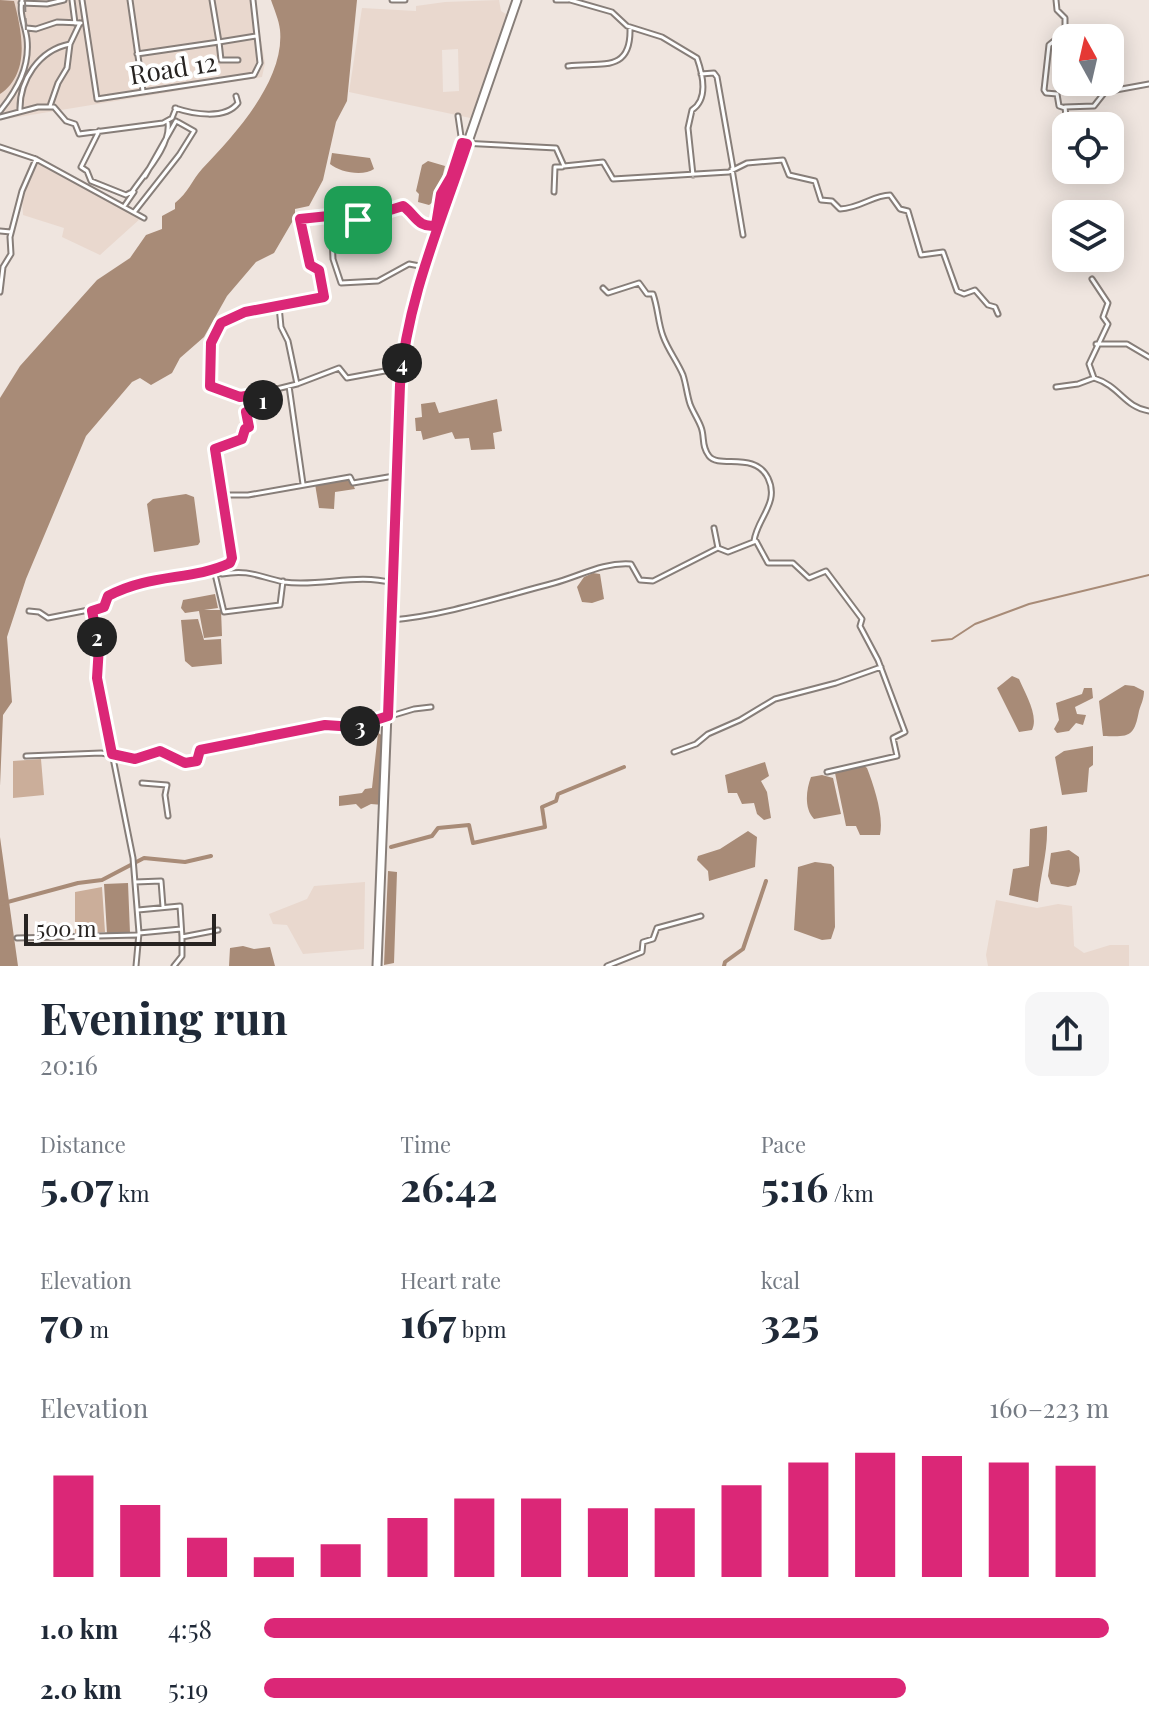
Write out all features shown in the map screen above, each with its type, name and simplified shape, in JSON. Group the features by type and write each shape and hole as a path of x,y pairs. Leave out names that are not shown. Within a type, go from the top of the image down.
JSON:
{"main road":[{"path":"377,966 401,368 410,311 517,0"}],"street":[{"path":"21,0 21,3 44,4 64,0"},
{"path":"0,111 19,85 24,69 28,42 20,12 21,0"},
{"path":"72,0 80,23"},
{"path":"50,106 67,68 70,44 80,23 82,0"},
{"path":"130,0 143,92"},
{"path":"212,0 221,60 238,60"},
{"path":"137,54 256,36 253,0"},
{"path":"392,0 405,0"},
{"path":"556,0 569,0 612,12 630,27 662,37 697,58 704,94 700,105 692,110 688,128 693,175"},
{"path":"1056,0 1057,10 1065,18 1065,32 1049,45 1044,90 1057,94 1059,106 1094,106 1105,92 1149,84"},
{"path":"27,28 36,29 57,22 80,23"},
{"name":"Road 12","path":"80,23 95,98 255,73 260,63 256,36"},
{"path":"568,66 609,63 624,58 630,49 630,27"},
{"path":"20,111 21,92 31,69 51,49 70,44"},
{"path":"701,74 714,73 717,77 743,235"},
{"path":"99,131 81,167 87,171 91,181 119,195 129,195 168,134 176,108 198,115 231,110 238,103 236,96"},
{"path":"0,117 50,106 58,108 66,121 75,124 77,134 170,120 194,131 135,211"},
{"path":"1065,108 1065,112"},
{"path":"401,368 347,378 339,368 297,384 240,397 210,386 211,343 217,327 230,316 324,297 319,270 310,265 300,219 331,216 358,220 403,206 414,220 425,225 436,225 441,194 465,144 458,116"},
{"path":"125,205 178,122"},
{"path":"465,144 556,148 565,167"},
{"path":"0,147 36,159 144,218"},
{"path":"0,292 2,271 11,254 11,232 22,191 36,159"},
{"path":"554,192 555,167 603,162 613,179 693,175 759,161 783,160 789,175 815,181 822,201 832,201 840,209 859,207 879,196 893,196 900,209 909,212 921,255 943,252 958,293 968,294 975,290 988,305 995,307 998,314"},
{"path":"331,216 332,254 341,283 378,281 409,264 425,267"},
{"path":"0,231 11,232"},
{"path":"1092,279 1108,303 1103,317 1108,324 1089,364 1094,378"},
{"path":"603,288 608,293 639,283 647,294 654,296 661,332 682,374 709,457 718,462 738,460 758,467 767,476 772,497 766,516 756,529 754,541 768,563 793,563 809,578 827,573 862,619 860,626 881,667 905,730 904,734 893,738 897,755 827,772"},
{"path":"279,306 281,327 288,341 297,384"},
{"path":"1096,344 1127,344 1149,357"},
{"path":"1056,387 1094,378 1115,387 1133,407 1149,411"},
{"path":"289,386 303,484"},
{"path":"29,611 41,612 48,618 92,611 104,607 108,596 146,579 214,570 230,563 232,558 215,449 242,439 245,429 249,427 246,412 264,408 262,393"},
{"path":"221,495 248,495 350,477 354,483 396,476"},
{"path":"714,528 718,548"},
{"path":"392,620 435,614 501,598 611,565 631,564 640,580 649,582 718,548 728,552 754,541"},
{"path":"214,570 224,612 280,605 283,581"},
{"path":"214,570 222,574 246,571 283,581 376,580 392,583"},
{"path":"92,611 99,646 97,678 134,866 139,934 136,966"},
{"path":"674,752 695,745 708,734 740,720 775,699 881,667"},
{"path":"26,756 112,754 135,759 160,751 185,763 197,761 200,750 325,725 354,727 431,707"},
{"path":"142,783 167,785 168,816"},
{"path":"135,882 161,881 163,907"},
{"path":"138,910 180,906 182,956 174,966"},
{"path":"607,966 643,951 643,942 653,939 657,928 701,916"},
{"path":"17,938 139,934 181,929"},
{"path":"182,937 218,930"}],"shaded area":[{"path":"0,0 254,0 265,63 262,77 0,120"},
{"path":"0,0 14,1 22,51 16,75 0,94"},
{"path":"271,0 357,0 347,101 336,122 323,180 309,206 295,209 295,217 274,253 256,262 227,296 204,337 180,358 172,373 151,385 140,378 132,382 86,436 26,579 7,637 12,702 3,715 0,786 0,398 20,366 97,280 130,258 146,235 162,229 162,216 175,209 175,203 255,106 274,68 279,49 279,26"},
{"path":"499,0 501,11 511,17 475,119 349,92 362,8 416,11 416,6","holes":["458,49 459,91 443,92 442,50"]},
{"path":"332,153 370,158 374,169 358,173 339,169 330,164"},
{"path":"428,161 445,166 437,199 429,205 418,202 419,194 416,191 422,165"},
{"path":"38,162 141,218 100,255 62,237 64,228 23,215 22,199"},
{"path":"497,399 502,431 493,433 495,449 471,450 469,438 455,439 452,432 423,440 421,431 416,431 415,418 422,417 421,404 435,402 439,413"},
{"path":"350,478 355,489 335,492 334,509 319,508 315,484"},
{"path":"186,494 194,497 200,542 198,545 154,552 147,504 153,499"},
{"path":"600,574 604,599 582,602 577,587 584,577"},
{"path":"215,594 218,608 204,610 221,610 222,636 204,638 199,611 185,613 181,608 183,600"},
{"path":"198,619 204,640 221,639 222,664 192,667 185,661 181,620"},
{"path":"1012,676 1019,679 1030,704 1034,718 1032,730 1019,732 997,688"},
{"path":"1125,685 1144,691 1133,731 1119,736 1103,736 1099,701"},
{"path":"1084,688 1092,688 1093,698 1075,707 1077,714 1086,715 1083,725 1076,723 1069,731 1057,733 1054,729 1059,720 1056,703 1082,694"},
{"path":"378,733 385,737 383,805 371,804 361,809 356,804 339,806 339,796 362,793 372,788"},
{"path":"1093,746 1093,765 1089,768 1087,792 1062,795 1055,757 1064,751"},
{"path":"41,759 44,795 13,798 13,761"},
{"path":"765,762 769,776 761,781 767,792 771,818 764,820 757,814 754,803 742,804 737,793 728,793 725,775"},
{"path":"863,765 867,768 878,801 880,835 860,835 856,826 846,826 835,773"},
{"path":"822,775 833,778 841,814 814,819 807,805 808,788 811,777"},
{"path":"1047,826 1038,902 1009,895 1013,869 1029,866 1030,829"},
{"path":"748,831 757,837 755,867 709,881 708,871 697,860 698,856 720,849"},
{"path":"0,837 18,966 0,966"},
{"path":"1069,850 1079,857 1080,871 1076,885 1051,884 1048,876 1051,853"},
{"path":"815,862 834,867 835,927 831,939 822,940 794,930 798,867"},
{"path":"388,871 397,872 394,963 384,965"},
{"path":"365,882 364,949 303,954 287,925 273,924 269,914 307,899 314,886"},
{"path":"128,883 130,933 107,934 104,884"},
{"path":"102,887 105,932 75,934 75,892"},
{"path":"996,900 1037,908 1058,904 1072,906 1074,946 1084,953 1110,945 1129,945 1129,966 988,966 986,955"},
{"path":"243,946 254,949 270,947 275,966 229,966 230,948"}],"waterway":[{"path":"932,641 952,639 975,624 1029,604 1149,575"},
{"path":"391,847 432,836 438,828 469,825 473,843 545,827 542,807 556,801 558,794 624,767"},
{"path":"0,904 78,883 102,880 144,858 185,862 211,856"},
{"path":"724,966 743,949 766,881"}],"railway":[{"path":"25,0 26,33"}],"route":[{"path":"462,143 467,144 416,292 405,336 400,385 388,716 354,727 325,725 200,750 197,761 185,763 160,751 135,759 112,754 97,678 99,646 92,611 104,607 108,596 146,579 214,570 230,563 232,558 215,449 242,439 245,429 249,427 246,412 264,407 262,393 240,397 210,386 209,355 213,334 230,316 324,297 325,288 319,270 310,265 300,219 338,215 358,220 403,206 407,207 414,220 425,225 436,225 441,194 451,177 462,143"}]}
